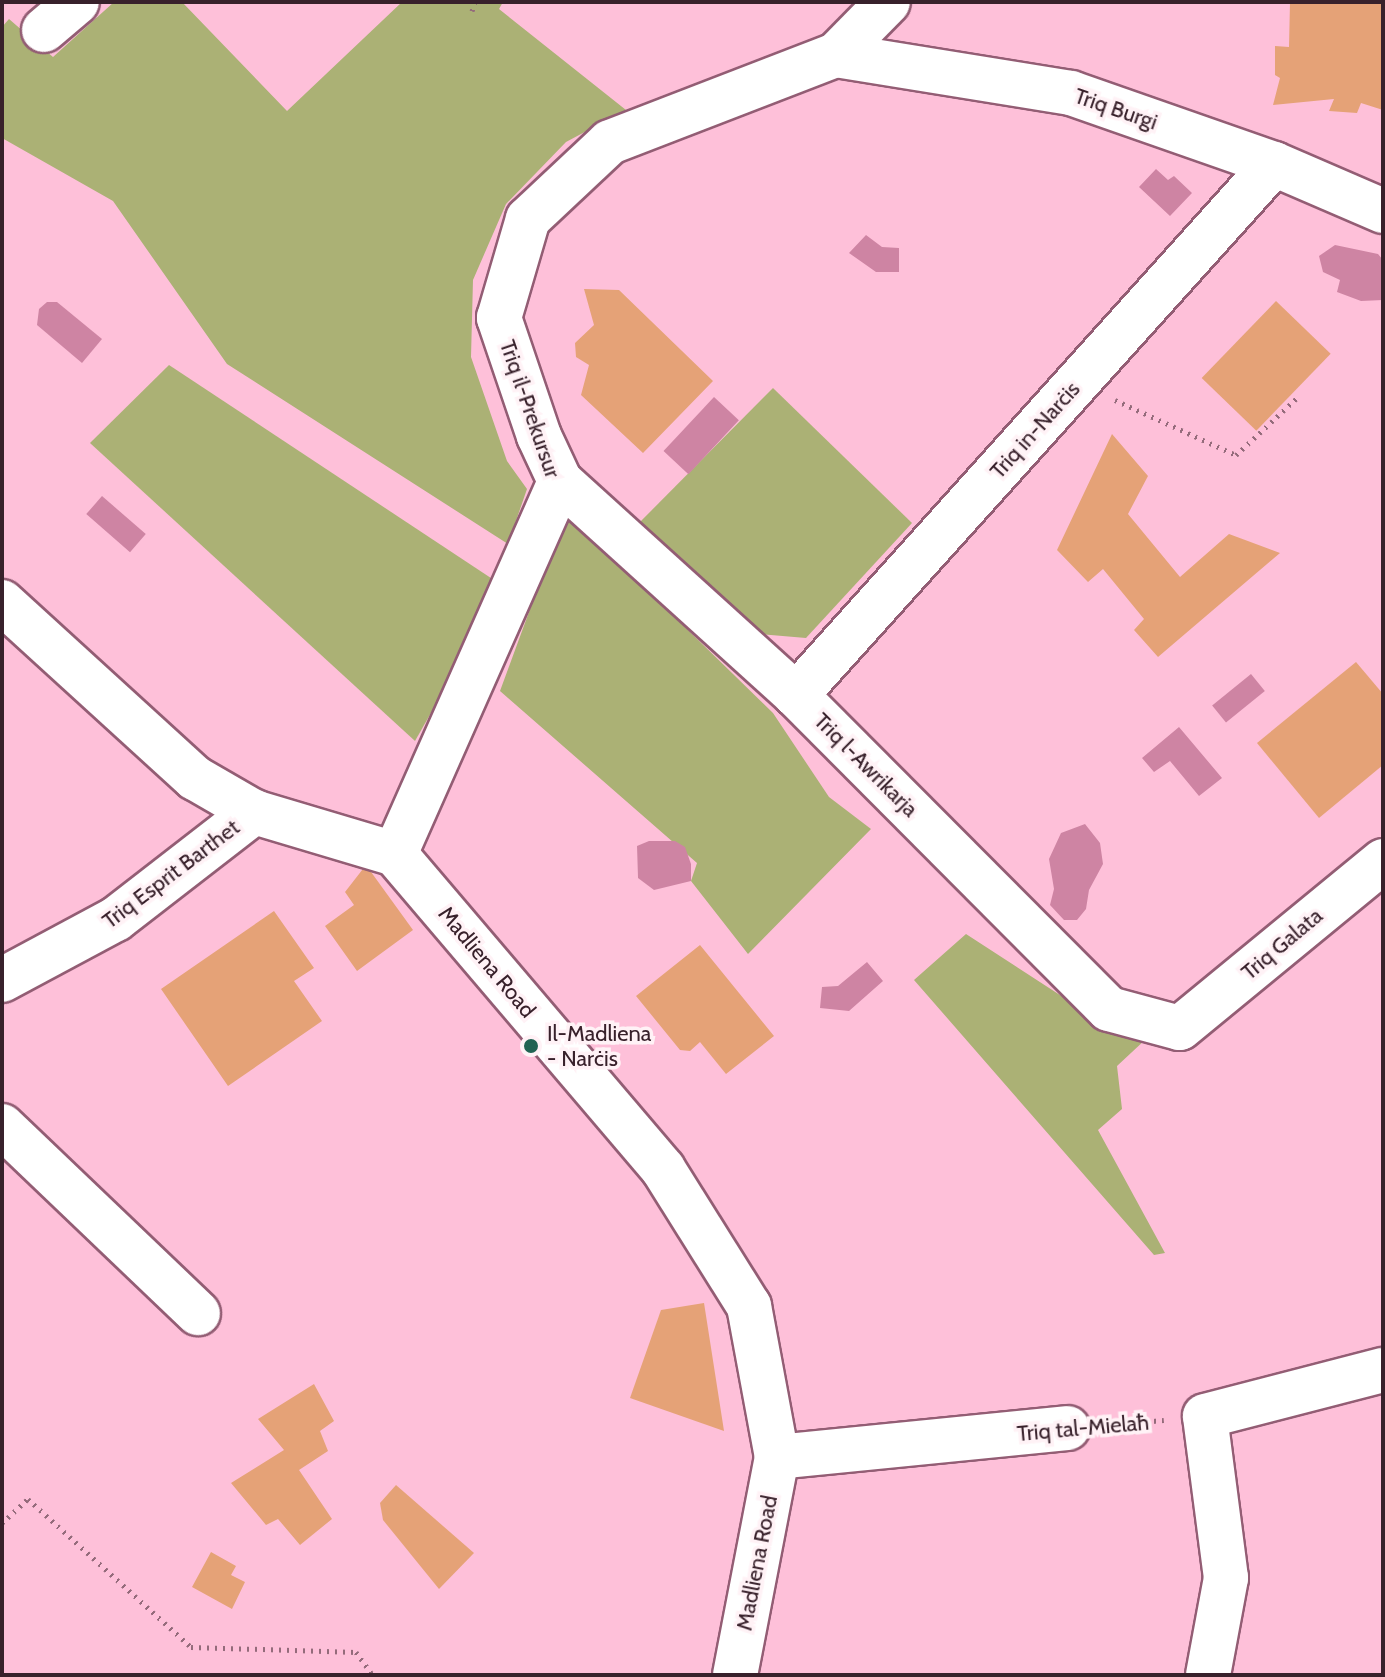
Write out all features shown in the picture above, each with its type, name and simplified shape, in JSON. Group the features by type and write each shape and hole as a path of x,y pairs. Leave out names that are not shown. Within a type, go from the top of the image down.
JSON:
{"street":[{"path":"44,30 77,2"},
{"name":"Triq il-Prekursur","path":"395,854 560,481 539,436 499,318 528,219 610,142 836,55 888,2"},
{"name":"Triq Burgi","path":"836,55 1071,93 1274,164 1383,211"},
{"name":"Triq in-Narċis","path":"796,695 1274,164"},
{"name":"Triq l-Awrikarja","path":"560,481 796,695 1109,1009 1180,1028"},
{"path":"2,602 195,778 254,812 395,854"},
{"name":"Triq Esprit Barthet","path":"2,980 116,919 254,812"},
{"name":"Madliena Road","path":"395,854 663,1169 749,1306 777,1457 735,1675"},
{"name":"Triq Galata","path":"1180,1028 1383,861"},
{"path":"2,1126 198,1313"},
{"path":"1208,1675 1226,1578 1205,1416 1383,1370"},
{"name":"Triq tal-Mielaħ","path":"777,1457 1068,1428"}],"path":[{"path":"472,11 475,2"},
{"path":"1078,383 1236,455 1299,396"},
{"name":"Triq tal-Mielaħ","path":"1068,1428 1205,1416"},
{"path":"2,1523 28,1499 191,1647 356,1652 373,1675"}],"green space":[{"path":"114,2 182,2 287,111 402,2 503,2 499,9 626,110 566,142 506,204 473,280 471,357 507,461 527,489 508,544 227,364 113,201 2,138 2,27 9,19 53,57"},
{"path":"169,365 503,586 415,741 90,443"},
{"path":"773,388 912,523 806,638 760,634 640,522"},
{"path":"566,511 773,713 829,797 871,829 748,954 691,881 697,863 500,691"},
{"path":"966,934 1083,1010 1146,1039 1117,1066 1122,1109 1098,1130 1165,1253 1154,1255 914,980"}],"shaded area":[{"path":"1156,169 1168,180 1174,176 1192,193 1170,216 1139,187"},
{"path":"866,235 882,247 899,248 899,272 876,272 849,253"},
{"path":"1335,245 1378,254 1383,260 1383,300 1361,301 1337,292 1340,280 1323,272 1319,256"},
{"path":"47,302 57,302 102,339 82,363 37,325 39,309"},
{"path":"714,397 739,420 688,474 664,451"},
{"path":"102,496 146,534 130,552 86,514"},
{"path":"1251,674 1265,691 1226,723 1212,705"},
{"path":"1179,727 1222,778 1199,796 1170,761 1154,772 1142,758"},
{"path":"1085,824 1100,843 1103,864 1089,890 1086,909 1077,920 1064,920 1050,905 1054,889 1049,859 1061,833"},
{"path":"649,841 675,841 685,847 691,864 691,881 654,890 638,878 637,846"},
{"path":"867,962 883,981 849,1011 820,1008 822,987 838,986"}],"building":[{"path":"1290,2 1383,2 1383,110 1361,103 1357,113 1329,111 1334,99 1273,105 1280,78 1275,75 1275,46 1289,47"},
{"path":"584,289 619,290 713,381 643,453 581,395 589,365 576,357 575,343 594,325"},
{"path":"1276,301 1331,354 1256,431 1202,378"},
{"path":"1112,434 1148,476 1128,514 1180,577 1229,534 1280,553 1158,657 1134,630 1144,619 1103,569 1088,582 1057,550"},
{"path":"1356,662 1383,694 1383,765 1319,818 1257,743"},
{"path":"366,865 413,930 357,971 325,926 354,905 345,892"},
{"path":"274,911 314,968 294,981 322,1021 228,1086 161,989"},
{"path":"700,945 774,1036 726,1074 700,1042 690,1051 680,1050 636,996"},
{"path":"704,1303 724,1431 630,1398 661,1310"},
{"path":"314,1384 334,1421 320,1431 328,1451 299,1470 332,1519 300,1545 278,1519 266,1525 231,1483 284,1450 258,1419"},
{"path":"396,1485 474,1553 439,1589 383,1520 380,1503"},
{"path":"211,1552 236,1566 231,1575 245,1582 232,1609 192,1587"}],"place":[{"name":"Il-Madliena - Narċis","path":"531,1046"}]}
